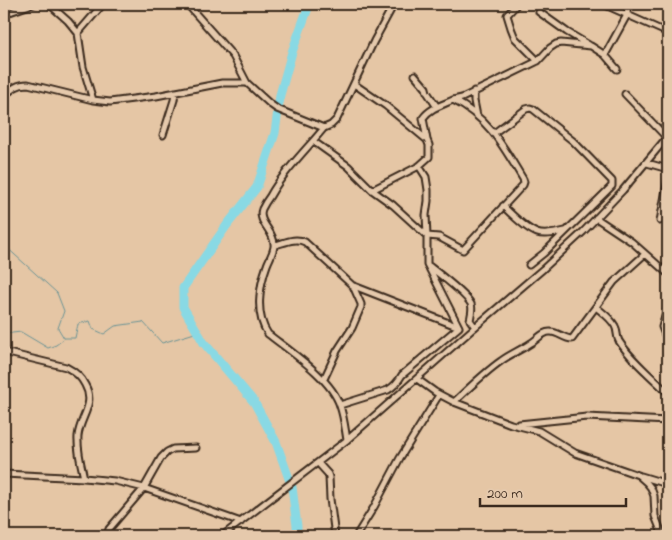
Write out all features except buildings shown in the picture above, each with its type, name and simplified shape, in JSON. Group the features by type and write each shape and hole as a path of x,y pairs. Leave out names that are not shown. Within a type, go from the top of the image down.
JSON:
{"street":[{"path":"11,11 12,4"},
{"path":"4,14 33,4"},
{"path":"49,4 78,33 83,67 92,100"},
{"path":"78,33 103,4"},
{"path":"187,4 234,56 247,84 277,109 324,128"},
{"path":"347,440 340,405 335,394 324,379 268,334 263,326 260,316 260,292 263,277 275,245 270,231 262,219 262,210 281,178 294,162 324,128 337,120 374,41 394,4"},
{"path":"517,4 508,15 511,28 516,38 538,61"},
{"path":"603,4 666,32 668,22"},
{"path":"605,55 627,16 628,4"},
{"path":"539,12 566,32 605,55 617,69"},
{"path":"372,190 419,166 429,157 429,145 423,118 437,107 462,98 538,61 556,44 591,46"},
{"path":"415,75 426,88 437,107"},
{"path":"4,96 16,86 28,84 92,100 110,102 156,96 222,83 247,84"},
{"path":"354,84 386,106 427,140"},
{"path":"474,91 477,116"},
{"path":"163,135 174,100 174,92"},
{"path":"222,536 347,440 543,269 623,190 667,137 625,94"},
{"path":"314,141 348,166 372,190 393,205 427,236 440,238 463,250 524,182 494,133 477,116 453,100"},
{"path":"494,133 526,109 533,108 574,141 612,181 612,186 544,253 529,265"},
{"path":"646,163 668,169"},
{"path":"419,166 426,177 428,190 426,264 460,327"},
{"path":"660,221 668,179"},
{"path":"503,206 518,221 538,234 565,231"},
{"path":"584,213 632,242 668,274"},
{"path":"275,245 300,239 353,286 460,327"},
{"path":"454,402 501,361 532,343 543,334 549,331 572,339 614,282 645,254"},
{"path":"426,264 469,301 472,308 470,322 475,327"},
{"path":"324,379 337,351 352,328 362,307 353,286"},
{"path":"596,306 615,325 619,341 635,362 668,392"},
{"path":"668,306 662,327 668,343"},
{"path":"340,405 388,390 398,382 402,375 460,327"},
{"path":"4,352 66,367 73,370 85,384 89,392 90,401 78,437 84,478"},
{"path":"417,379 439,395 454,402 511,424 539,431 575,452 638,475 664,483 668,470"},
{"path":"356,536 400,458 439,395"},
{"path":"511,424 587,417 668,421"},
{"path":"107,536 109,529 144,488 161,458 167,452 173,449 196,448"},
{"path":"318,463 330,477 330,499 336,536"},
{"path":"4,474 115,481 144,488 241,522"},
{"path":"638,475 651,488 654,496 655,516 663,536"}],"waterway":[{"path":"297,536 292,487 276,442 254,402 204,343 183,307 183,288 227,225 257,187 275,133 280,95 292,52 308,8 307,4"},
{"path":"4,245 57,293 64,311 58,328 64,338 75,338 78,324 90,321 93,329 104,334 115,326 143,322 162,343 198,332"},
{"path":"4,334 21,332 48,348 64,339"}]}
